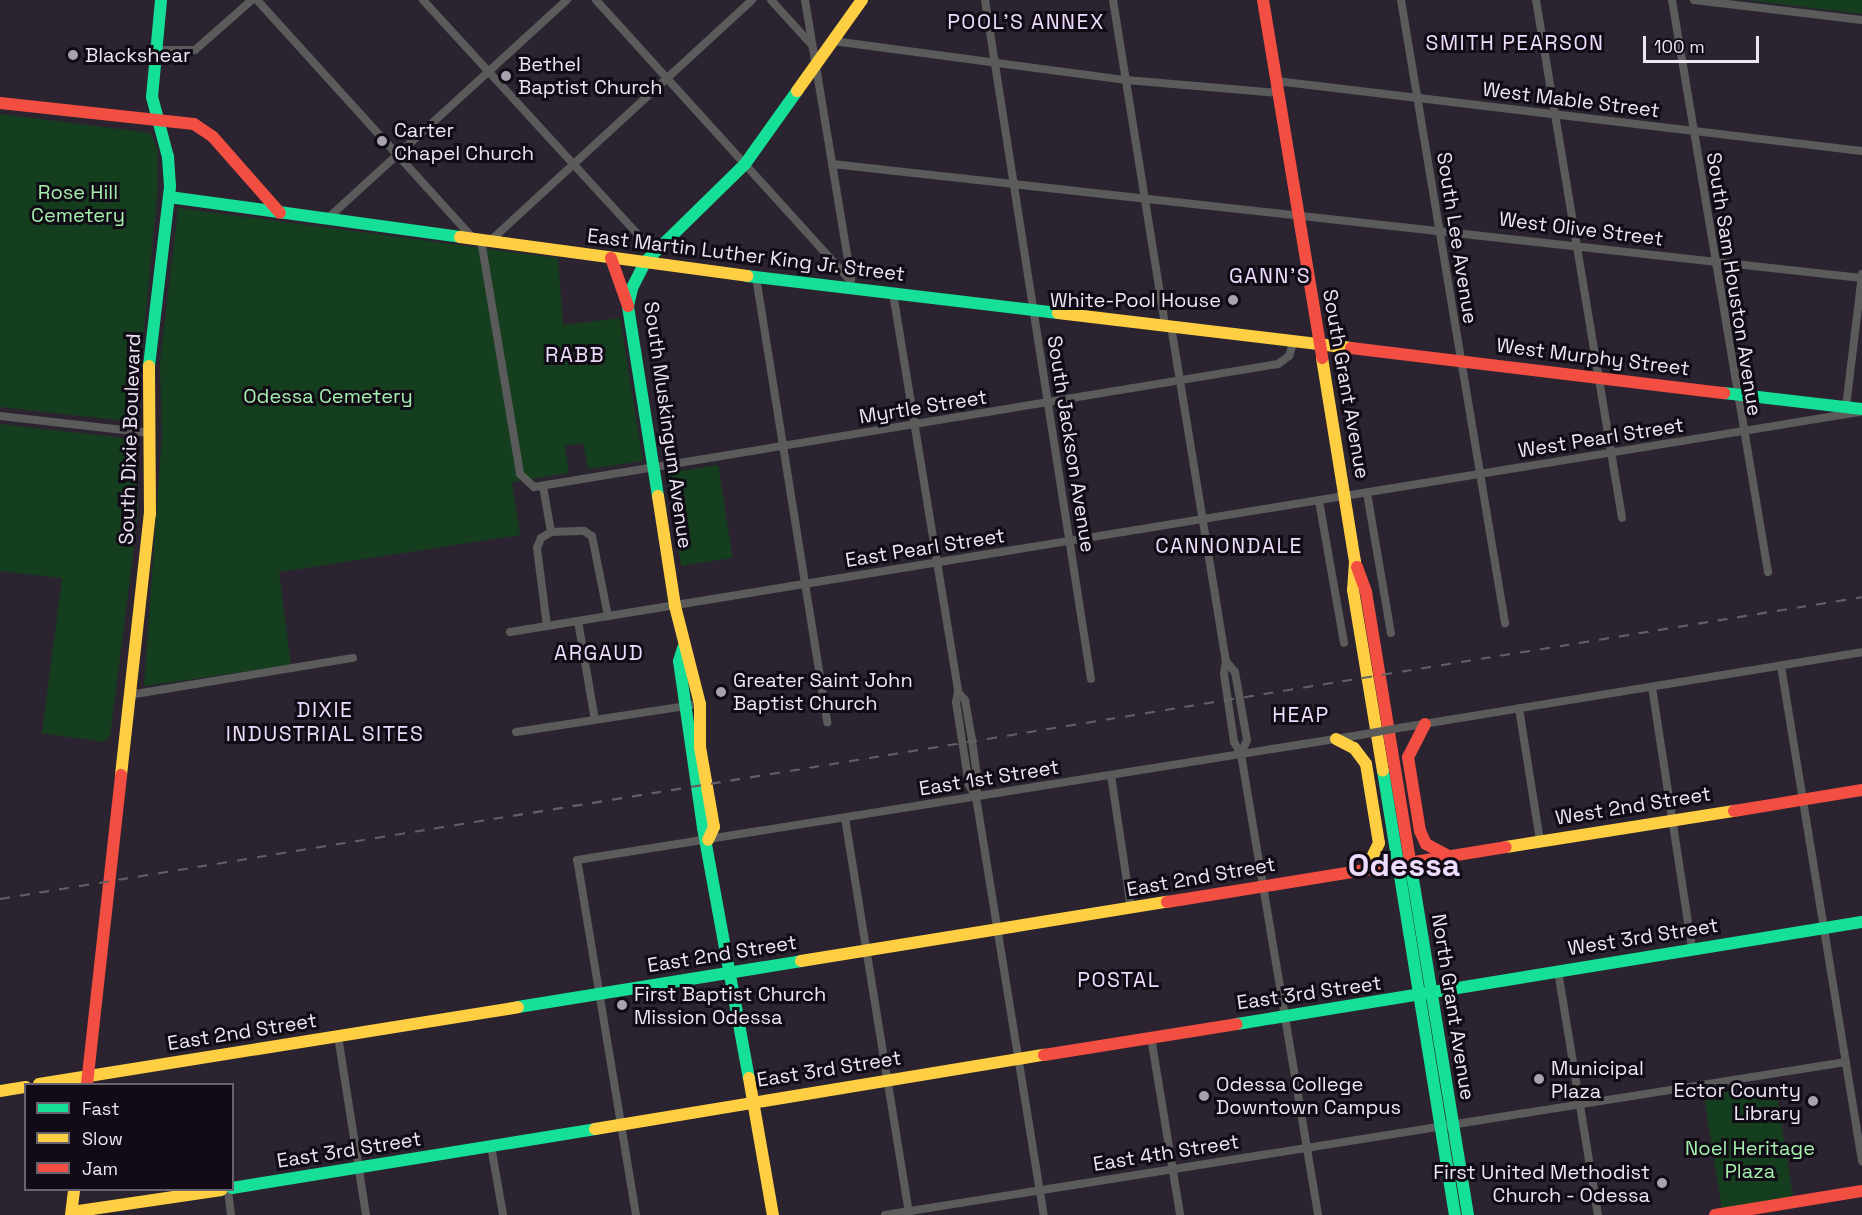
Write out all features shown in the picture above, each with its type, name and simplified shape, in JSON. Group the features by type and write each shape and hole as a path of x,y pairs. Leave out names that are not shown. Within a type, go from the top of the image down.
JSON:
{"street":[{"name":"South Dixie Boulevard","path":"88,1080 150,514 149,352 169,197 168,157 161,122 152,97 161,0"},
{"path":"155,50 195,50 252,0"},
{"path":"257,0 398,155 482,240 520,474 528,485 543,486 551,532"},
{"path":"423,0 655,253"},
{"path":"327,219 567,0"},
{"path":"596,0 851,285"},
{"path":"482,240 752,0"},
{"path":"771,0 812,45"},
{"path":"804,0 851,285"},
{"name":"South Muskingum Avenue","path":"772,1215 708,840 693,705 691,662 683,648 675,606 628,306 632,288 645,262 745,164 862,0"},
{"name":"South Jackson Avenue","path":"985,0 1091,679"},
{"path":"1113,0 1226,661 1235,672 1247,740 1241,754 1318,1215"},
{"name":"South Grant Avenue","path":"1263,0 1355,562 1366,592 1383,734"},
{"name":"South Lee Avenue","path":"1401,0 1505,623"},
{"path":"1536,0 1622,519"},
{"name":"South Sam Houston Avenue","path":"1672,0 1735,394 1767,572"},
{"path":"1694,0 1862,20"},
{"name":"West Mable Street","path":"833,41 1126,80 1277,87 1417,98 1862,151"},
{"path":"0,103 161,122 186,122 206,131 280,213"},
{"name":"West Olive Street","path":"832,164 1016,187 1297,214 1862,277"},
{"name":"East Martin Luther King Jr. Street","path":"169,197 756,277 851,285 893,293 1319,344"},
{"path":"611,258 628,306"},
{"path":"756,277 827,722"},
{"path":"1846,407 1862,277"},
{"path":"893,293 958,692 965,700 972,740 978,783 976,797 1044,1215"},
{"name":"Myrtle Street","path":"543,486 1278,364 1289,356 1294,341"},
{"name":"West Murphy Street","path":"1319,344 1862,410"},
{"name":"West Pearl Street","path":"1345,496 1742,432 1862,410"},
{"path":"0,416 150,433"},
{"path":"1367,493 1391,633"},
{"name":"East Pearl Street","path":"510,632 1345,496"},
{"path":"1319,501 1344,643"},
{"path":"547,626 537,548 541,538 551,532 584,531 592,536 608,616"},
{"path":"578,621 595,720"},
{"name":"East 1st Street","path":"602,994 577,860 1336,739 1862,652"},
{"path":"129,695 353,658"},
{"path":"1781,666 1862,1161"},
{"path":"1652,687 1692,949"},
{"path":"516,732 693,705"},
{"path":"1519,708 1540,840"},
{"path":"1425,724 1408,754 1420,831 1426,844 1447,855"},
{"name":"North Grant Avenue","path":"1383,734 1447,1126 1468,1215"},
{"path":"1336,739 1359,752 1366,764 1379,839 1367,868"},
{"path":"1111,775 1131,909"},
{"name":"West 2nd Street","path":"1404,863 1862,790"},
{"path":"845,818 909,1213"},
{"name":"East 2nd Street","path":"51,1083 88,1080 338,1036 1404,863"},
{"name":"West 3rd Street","path":"1425,995 1862,921"},
{"path":"1558,971 1598,1215"},
{"path":"602,994 636,1215"},
{"name":"East 3rd Street","path":"234,1188 359,1169 1018,1058 1284,1015 1425,995"},
{"path":"338,1036 366,1215"},
{"path":"1151,1037 1179,1215"},
{"name":"East 4th Street","path":"885,1215 1846,1062"},
{"path":"0,1091 24,1087"},
{"name":"North Grant Avenue","path":"1447,1126 1455,1215"},
{"path":"491,1146 502,1215"},
{"path":"74,1191 71,1214 215,1191"},
{"path":"228,1191 231,1215"},
{"path":"1715,1215 1862,1191"}],"green space":[{"path":"1748,0 1862,0 1862,14"},
{"name":"Rose Hill Cemetery","path":"0,114 151,133 158,151 158,187 135,422 0,407"},
{"name":"Odessa Cemetery","path":"178,208 558,258 563,325 620,318 643,461 588,469 583,443 565,446 569,473 512,482 520,535 279,572 291,665 144,686 162,435 160,362"},
{"path":"0,424 134,439 138,443 138,515 110,736 104,742 42,733 62,578 0,571"},
{"path":"718,465 733,558 681,566 667,473"},
{"name":"Noel Heritage Plaza","path":"1775,1084 1793,1199 1722,1210 1704,1095"}],"railway":[{"path":"0,899 1862,597"}],"traffic: fast":[{"path":"149,366 170,186 168,157 152,97 161,0"},
{"path":"658,496 628,306 632,288 645,262 745,164 797,91"},
{"path":"169,197 460,237"},
{"path":"747,276 1058,313"},
{"path":"1724,393 1862,409"},
{"path":"683,648 679,661 703,828 749,1078"},
{"path":"1383,771 1455,1215"},
{"path":"1411,867 1468,1215"},
{"path":"1237,1024 1862,922"},
{"path":"518,1007 801,961"},
{"path":"234,1188 595,1129"}],"traffic: slow":[{"path":"797,91 862,0"},
{"path":"460,237 747,276"},
{"path":"1058,313 1351,348"},
{"path":"1322,358 1355,562 1353,590 1383,771"},
{"path":"121,775 150,514 149,366"},
{"path":"658,496 675,606 700,704 700,747 714,827 708,840"},
{"path":"1336,739 1354,748 1366,764 1379,843 1367,868"},
{"path":"1506,847 1734,811"},
{"path":"801,961 1167,902"},
{"path":"45,1083 518,1007"},
{"path":"595,1129 1044,1055"},
{"path":"749,1078 773,1215"},
{"path":"0,1091 24,1087"},
{"path":"71,1215 74,1191"},
{"path":"72,1212 214,1191"}],"traffic: jam":[{"path":"1263,0 1322,358"},
{"path":"0,103 194,124 213,137 280,213"},
{"path":"611,258 628,306"},
{"path":"1351,348 1724,393"},
{"path":"1357,567 1366,592 1411,867"},
{"path":"1425,724 1408,757 1420,831 1426,844 1447,855"},
{"path":"87,1083 121,775"},
{"path":"1734,811 1862,790"},
{"path":"1167,902 1506,847"},
{"path":"1044,1055 1237,1024"},
{"path":"1715,1215 1862,1191"}],"place":[{"name":"Blackshear","path":"73,55"},
{"name":"Bethel Baptist Church","path":"506,76"},
{"name":"Carter Chapel Church","path":"382,141"},
{"name":"White-Pool House","path":"1233,300"},
{"name":"Greater Saint John Baptist Church","path":"721,692"},
{"name":"First Baptist Church Mission Odessa","path":"622,1005"},
{"name":"Municipal Plaza","path":"1539,1079"},
{"name":"Odessa College Downtown Campus","path":"1204,1096"},
{"name":"Ector County Library","path":"1813,1101"},
{"name":"First United Methodist Church - Odessa","path":"1662,1183"}],"district":[{"name":"POOL'S ANNEX","path":"1026,22"},
{"name":"SMITH PEARSON","path":"1515,43"},
{"name":"GANN'S","path":"1270,276"},
{"name":"RABB","path":"575,355"},
{"name":"CANNONDALE","path":"1229,546"},
{"name":"ARGAUD","path":"599,653"},
{"name":"HEAP","path":"1301,715"},
{"name":"DIXIE INDUSTRIAL SITES","path":"325,722"},
{"name":"Odessa","path":"1404,865"},
{"name":"POSTAL","path":"1119,980"}]}
